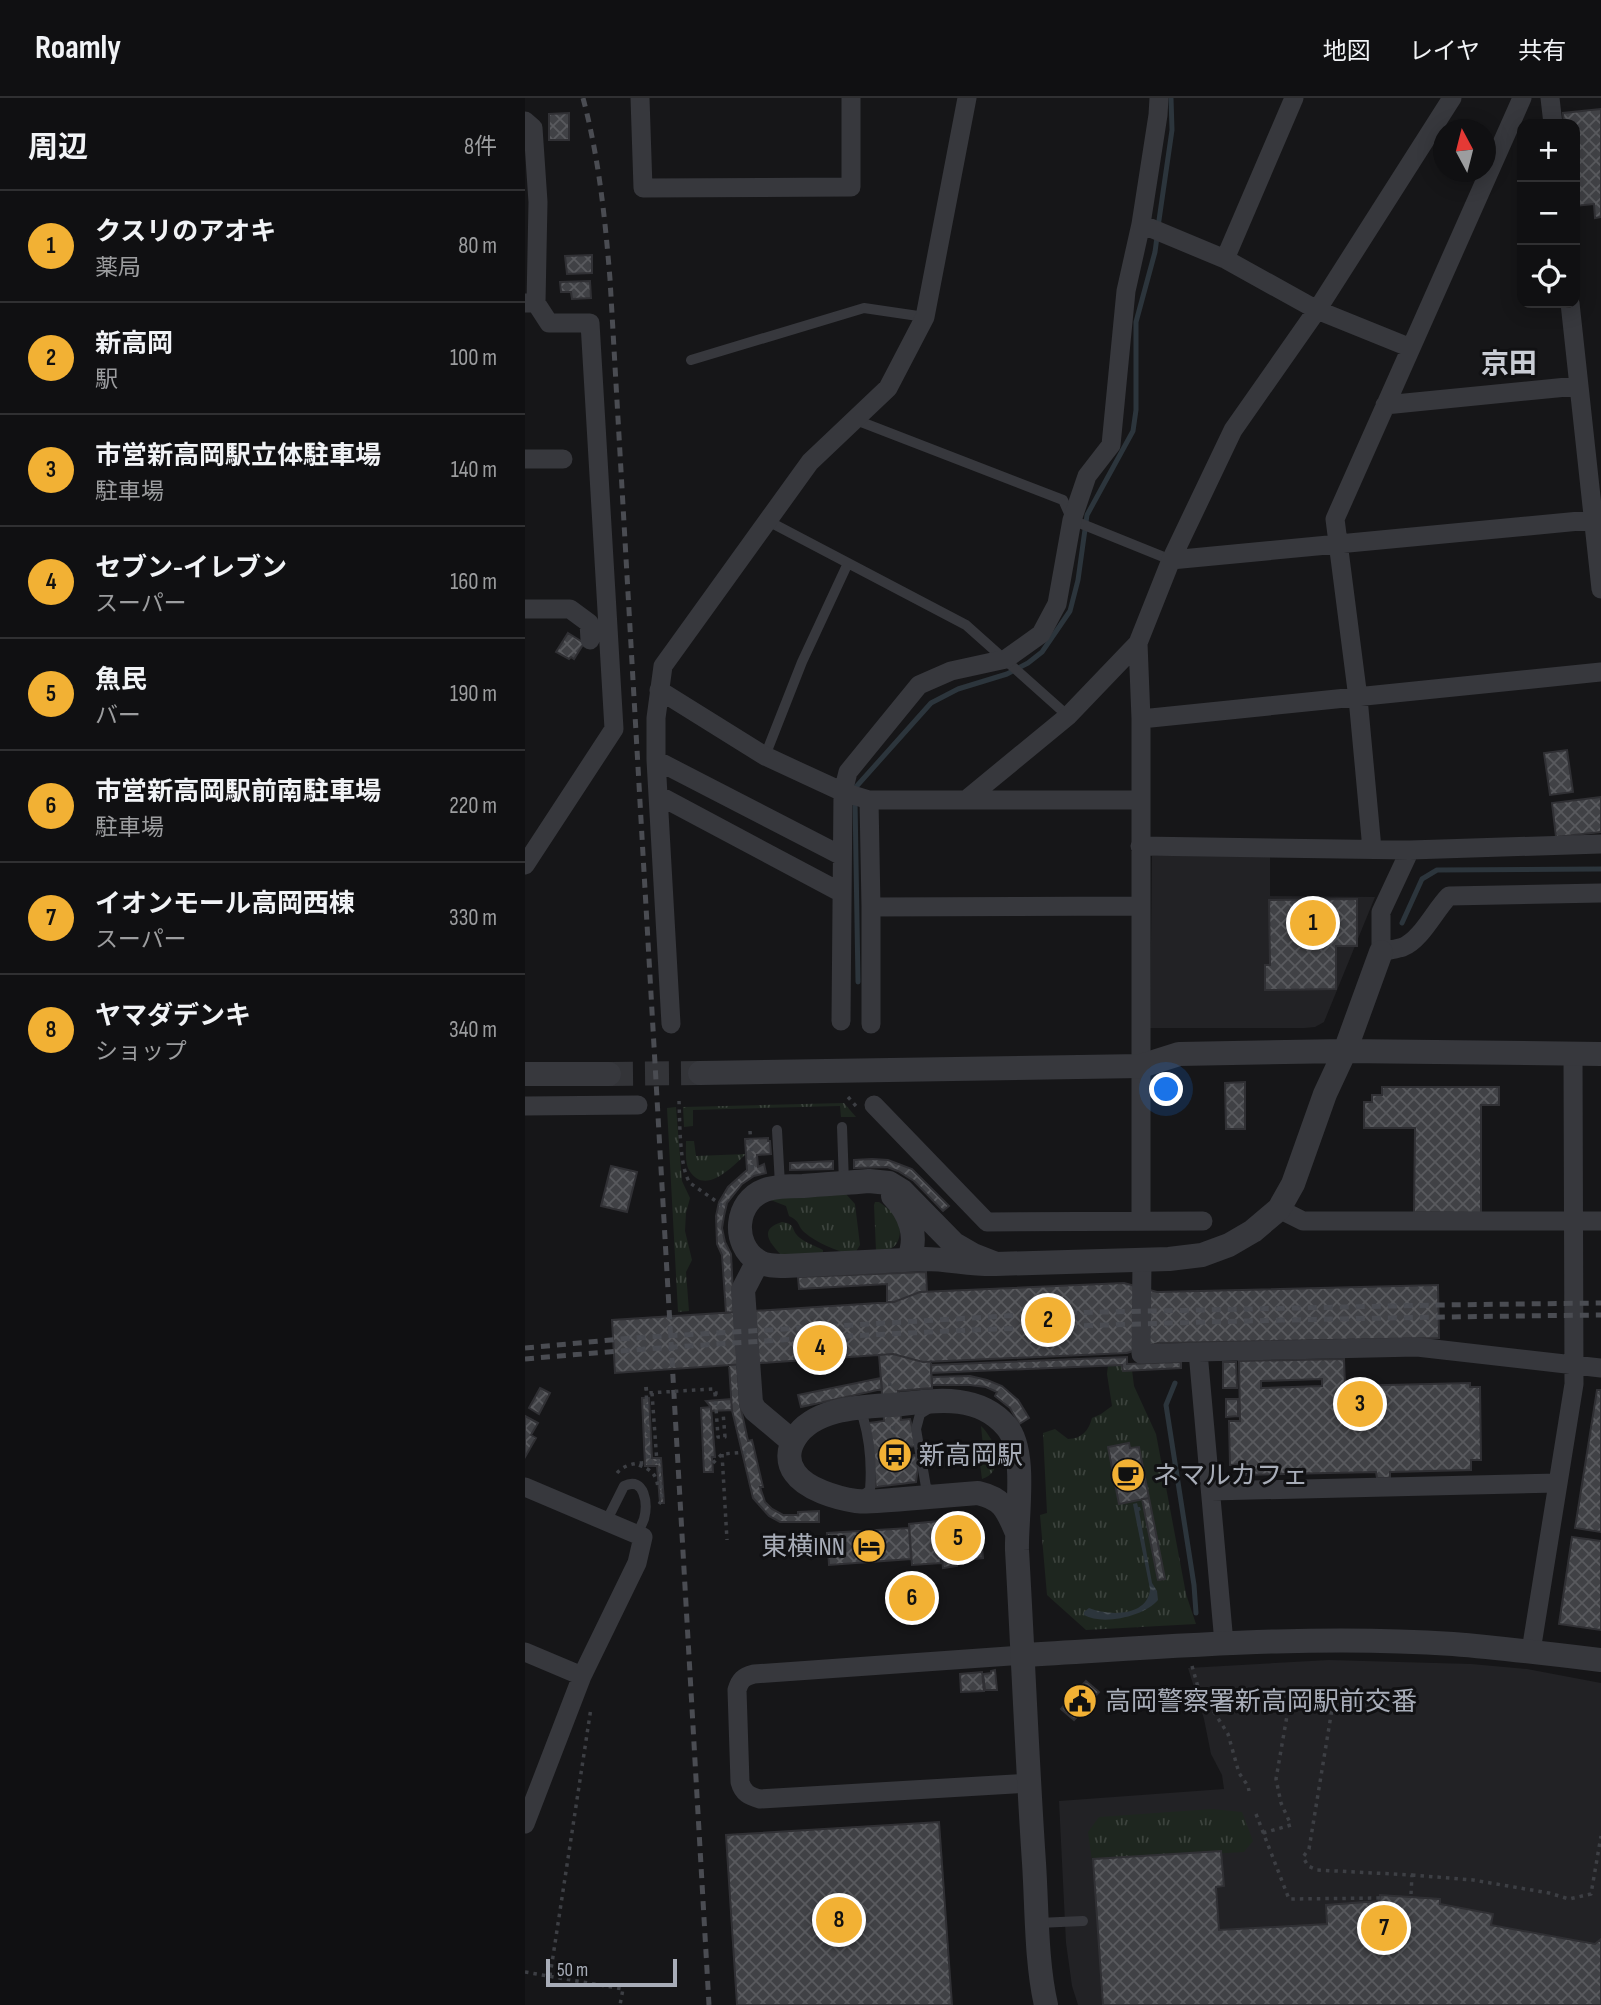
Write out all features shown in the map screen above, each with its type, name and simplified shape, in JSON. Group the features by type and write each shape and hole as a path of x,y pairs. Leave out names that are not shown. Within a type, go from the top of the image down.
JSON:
{"street":[{"path":"640,98 643,188 851,187 851,98"},
{"path":"671,1024 656,760 656,718 663,666 810,462 888,388 925,317 967,98"},
{"path":"841,1021 842,856 844,792 848,772 919,685 951,671 1006,659 1041,635 1057,604 1072,520 1087,475 1111,444 1126,291 1142,224 1159,115 1159,98"},
{"path":"1225,259 1294,98"},
{"path":"967,799 1068,716 1138,643 1171,560 1233,430 1317,310 1452,98"},
{"path":"1371,849 1358,698 1335,519 1522,98"},
{"path":"1550,98 1552,119"},
{"path":"525,121 533,128 538,202 531,303 549,323 590,323 614,729 525,865"},
{"path":"1142,224 1225,259 1317,310 1411,348"},
{"path":"1570,308 1577,386 1598,519 1601,589"},
{"path":"1385,405 1577,386"},
{"path":"525,459 563,459"},
{"path":"1171,560 1598,519"},
{"path":"525,609 570,609 589,623 590,640"},
{"path":"1138,643 1141,719 1141,1221"},
{"path":"1141,719 1601,671"},
{"path":"659,690 765,756 868,800 1140,800"},
{"path":"656,760 842,856"},
{"path":"658,795 842,893"},
{"path":"868,800 871,1024"},
{"path":"1140,846 1410,850 1601,844"},
{"path":"996,1264 954,1244 902,1191 889,1183 857,1182 765,1190 753,1197 740,1219 739,1230 743,1242 758,1261 785,1266 942,1259 977,1265 1142,1261 1202,1255 1229,1245 1253,1231 1279,1209 1293,1184 1381,952 1381,912 1410,850"},
{"path":"1381,952 1403,947 1417,938 1449,896 1601,893"},
{"path":"871,907 1141,906"},
{"path":"700,1073 1141,1066 1179,1054 1345,1051 1601,1054"},
{"path":"1531,1651 1574,1384 1573,1055"},
{"path":"525,1074 609,1074"},
{"path":"525,1106 638,1105"},
{"path":"874,1105 987,1222 1203,1221"},
{"path":"857,1182 882,1187 905,1210 912,1231 908,1260"},
{"path":"1279,1209 1303,1221 1601,1221"},
{"path":"758,1261 743,1290 751,1403 755,1410 793,1441"},
{"path":"1142,1261 1141,1354 1416,1347 1601,1368"},
{"path":"1198,1352 1224,1643"},
{"path":"1017,1533 1007,1509 993,1497 978,1493 857,1501 822,1491 797,1477 790,1465 793,1441 812,1420 851,1410 892,1405 965,1401 984,1408 1008,1427 1014,1441 1019,1473 1017,1533 1023,1656 1038,1923 1046,2005"},
{"path":"978,1493 999,1480 1006,1468 1003,1436 995,1415"},
{"path":"1210,1491 1558,1483"},
{"path":"525,1487 643,1537 637,1563 582,1676 525,1824"},
{"path":"1030,1783 760,1799 750,1797 742,1790 740,1783 734,1712 737,1690 745,1676 754,1674 1224,1643 1364,1641 1451,1644 1601,1660"},
{"path":"525,1652 582,1676"}],"lane":[{"path":"691,360 865,308 925,317"},
{"path":"856,419 1063,500 1072,520 1171,560"},
{"path":"768,520 966,625 1068,716"},
{"path":"765,756 802,662 848,563"},
{"path":"842,1127 857,1182"},
{"path":"777,1130 781,1187"},
{"path":"939,1402 920,1414 916,1429 926,1488 939,1496"},
{"path":"851,1410 863,1417 869,1435 872,1468 870,1490 857,1501"},
{"path":"606,1522 624,1486 632,1483 640,1485 644,1492 645,1516 637,1535"},
{"path":"1038,1923 1083,1920"}],"path":[{"path":"679,1101 687,1179 723,1206"},
{"path":"750,1131 753,1173"},
{"path":"888,1366 899,1500"},
{"path":"649,1463 646,1387 647,1393 715,1389 718,1437 725,1437 723,1412"},
{"path":"652,1393 657,1460"},
{"path":"713,1464 722,1454 747,1452"},
{"path":"722,1454 727,1540"},
{"path":"1191,1664 1198,1687 1228,1734 1240,1773 1249,1791"},
{"path":"550,1976 594,1683 582,1676"},
{"path":"1333,1703 1309,1849 1303,1857 1308,1866 1317,1870 1473,1880 1569,1899 1591,1894 1601,1836"},
{"path":"1263,1833 1291,1825 1276,1779 1289,1710"},
{"path":"1256,1814 1289,1899 1380,1898"},
{"path":"1411,1894 1412,1875"},
{"path":"1594,1876 1601,1877"},
{"path":"525,1972 623,1989 620,2005"}],"shaded area":[{"path":"1270,855 1270,896 1375,897 1324,1022 1315,1027 1304,1028 1150,1028 1152,856"},
{"path":"1329,1660 1471,1664 1527,1669 1601,1683 1601,2005 1078,2005 1072,1986 1066,1943 1059,1801 1224,1789 1222,1775 1211,1754 1204,1719 1188,1668"}],"green space":[{"path":"844,1103 856,1117 841,1117 840,1106 693,1110 693,1126 684,1127 683,1107"},
{"path":"676,1107 682,1181 690,1198 685,1231 692,1260 686,1272 689,1311 678,1312 667,1108"},
{"path":"686,1141 694,1141 696,1156 746,1154 719,1177 703,1181 696,1178 687,1164"},
{"path":"846,1194 855,1204 860,1245 855,1253 850,1255 809,1236 789,1216 786,1206 768,1199"},
{"path":"875,1202 893,1213 900,1226 898,1241 887,1250 876,1251"},
{"path":"782,1222 792,1226 802,1240 823,1250 823,1256 783,1257 771,1243 768,1233 774,1225"},
{"path":"1108,1365 1122,1365 1123,1371 1132,1370 1134,1386 1156,1434 1186,1594 1196,1624 1086,1630 1047,1595 1040,1515 1047,1513 1043,1433 1055,1429 1068,1439 1081,1436 1092,1418 1112,1406"},
{"path":"981,1426 991,1439 996,1454 994,1469 982,1479 979,1457 984,1456"},
{"path":"1212,1809 1242,1812 1253,1841 1244,1852 1092,1861 1088,1832 1099,1817"}],"water":[{"path":"1137,1503 1141,1510 1139,1511 1152,1583 1158,1600 1144,1611 1123,1618 1102,1620 1084,1615 1089,1608 1106,1612 1126,1612 1142,1605 1148,1598 1150,1589 1133,1504"}],"building":[{"path":"1601,109 1601,217 1595,218 1594,204 1580,205 1580,119 1564,119 1563,113"},
{"path":"569,113 569,140 549,140 549,114"},
{"path":"592,255 592,273 567,274 565,256"},
{"path":"590,281 591,298 572,299 571,292 561,292 560,282"},
{"path":"568,633 584,643 574,659 556,652"},
{"path":"1567,750 1573,792 1550,795 1544,753"},
{"path":"1601,797 1601,832 1556,837 1552,803"},
{"path":"1357,899 1357,946 1336,946 1336,989 1265,990 1265,965 1270,965 1269,900"},
{"path":"1245,1082 1245,1129 1226,1129 1225,1083"},
{"path":"1382,1087 1499,1087 1499,1105 1481,1105 1481,1213 1414,1212 1415,1128 1364,1128 1364,1102 1372,1102 1372,1095 1382,1095"},
{"path":"768,1138 771,1154 757,1155 758,1167 764,1164 766,1173 754,1176 742,1184 727,1203 722,1228 731,1254 734,1312 726,1313 722,1255 717,1244 716,1216 719,1202 728,1187 747,1170 745,1139"},
{"path":"854,1160 888,1160 912,1169 949,1206 943,1211 914,1181 898,1171 887,1167 854,1168"},
{"path":"833,1161 833,1169 790,1170 790,1163"},
{"path":"611,1166 637,1172 627,1212 601,1206"},
{"path":"926,1272 927,1292 894,1302 887,1302 887,1284 799,1289 798,1277"},
{"path":"1124,1283 1157,1292 1438,1285 1439,1338 1158,1343 1127,1353 923,1362 893,1354 615,1373 612,1320 894,1302 920,1292"},
{"path":"893,1354 931,1362 932,1388 898,1391 901,1420 910,1419 917,1446 908,1447 909,1456 916,1455 916,1482 876,1487 868,1423 884,1421 879,1355"},
{"path":"1127,1357 1127,1364 1181,1362 1181,1368 1123,1371 1122,1365 931,1373 931,1365"},
{"path":"1344,1359 1345,1386 1470,1383 1470,1387 1480,1387 1481,1460 1471,1460 1471,1470 1390,1472 1390,1478 1377,1478 1376,1472 1241,1475 1241,1464 1230,1465 1229,1421 1240,1421 1239,1361","holes":["1322,1379 1322,1386 1261,1388 1261,1381"]},
{"path":"1223,1362 1236,1362 1237,1388 1223,1388"},
{"path":"729,1365 737,1365 740,1404 748,1441 752,1440 765,1502 783,1515 819,1511 819,1522 780,1522 769,1516 753,1498 732,1410"},
{"path":"970,1376 1002,1386 1018,1400 1029,1418 1019,1424 1010,1408 995,1396 997,1392 986,1387 932,1385 932,1377"},
{"path":"881,1378 882,1389 801,1407 798,1395"},
{"path":"540,1388 550,1393 539,1414 529,1408"},
{"path":"1597,1390 1601,1390 1601,1532 1575,1528"},
{"path":"642,1398 649,1398 652,1458 661,1458 664,1503 660,1503 657,1466 645,1466"},
{"path":"731,1399 732,1410 711,1411 706,1401"},
{"path":"1226,1399 1238,1399 1238,1416 1226,1417"},
{"path":"711,1407 715,1457 712,1457 713,1472 704,1472 701,1408"},
{"path":"525,1416 538,1423 531,1435 536,1438 525,1457"},
{"path":"1129,1443 1130,1448 1139,1447 1149,1498 1119,1504 1108,1447"},
{"path":"1149,1498 1165,1579 1158,1580 1142,1499"},
{"path":"964,1520 981,1536 983,1558 957,1561 957,1566 943,1568 939,1523"},
{"path":"938,1521 941,1563 912,1565 909,1524"},
{"name":"東横INN","path":"909,1528 911,1559 829,1565 827,1533"},
{"path":"1572,1537 1601,1541 1601,1630 1559,1624"},
{"path":"995,1670 997,1690 985,1690 983,1674"},
{"path":"982,1672 984,1691 961,1692 960,1674"},
{"name":"高岡警察署新高岡駅前交番","path":"1086,1681 1099,1692 1074,1720 1061,1709"},
{"path":"939,1822 952,2005 737,2005 726,1835"},
{"path":"1221,1851 1224,1886 1216,1887 1219,1930 1327,1924 1326,1905 1379,1901 1380,1895 1440,1899 1440,1904 1493,1914 1491,1925 1595,1944 1601,1939 1601,2005 1103,2005 1093,1859"}],"waterway":[{"path":"1158,227 1172,130 1171,98"},
{"path":"855,790 931,703 958,689 1007,674 1028,663 1042,652 1070,611 1078,580 1087,515 1133,431 1136,410 1136,322 1157,237"},
{"path":"855,800 858,982"},
{"path":"1402,923 1422,879 1437,870 1601,869"},
{"path":"1175,1383 1166,1405 1196,1613"}],"tunnel":[{"path":"609,1074 700,1073"}],"railway":[{"path":"583,98 601,188 610,279 709,2005"},
{"path":"525,1348 632,1338 1056,1313 1601,1303"},
{"path":"525,1359 794,1339 1063,1326 1601,1315"}],"place":[{"name":"クスリのアオキ","path":"1313,923"},
{"name":"新高岡","path":"1048,1320"},
{"name":"セブン-イレブン","path":"820,1348"},
{"name":"市営新高岡駅立体駐車場","path":"1360,1404"},
{"name":"新高岡駅","path":"895,1455"},
{"name":"ネマルカフェ","path":"1128,1475"},
{"name":"魚民","path":"958,1538"},
{"name":"東横INN","path":"869,1546"},
{"name":"市営新高岡駅前南駐車場","path":"912,1598"},
{"name":"高岡警察署新高岡駅前交番","path":"1080,1701"},
{"name":"ヤマダデンキ","path":"839,1920"},
{"name":"イオンモール高岡西棟","path":"1384,1928"}],"district":[{"name":"京田","path":"1509,363"}]}
